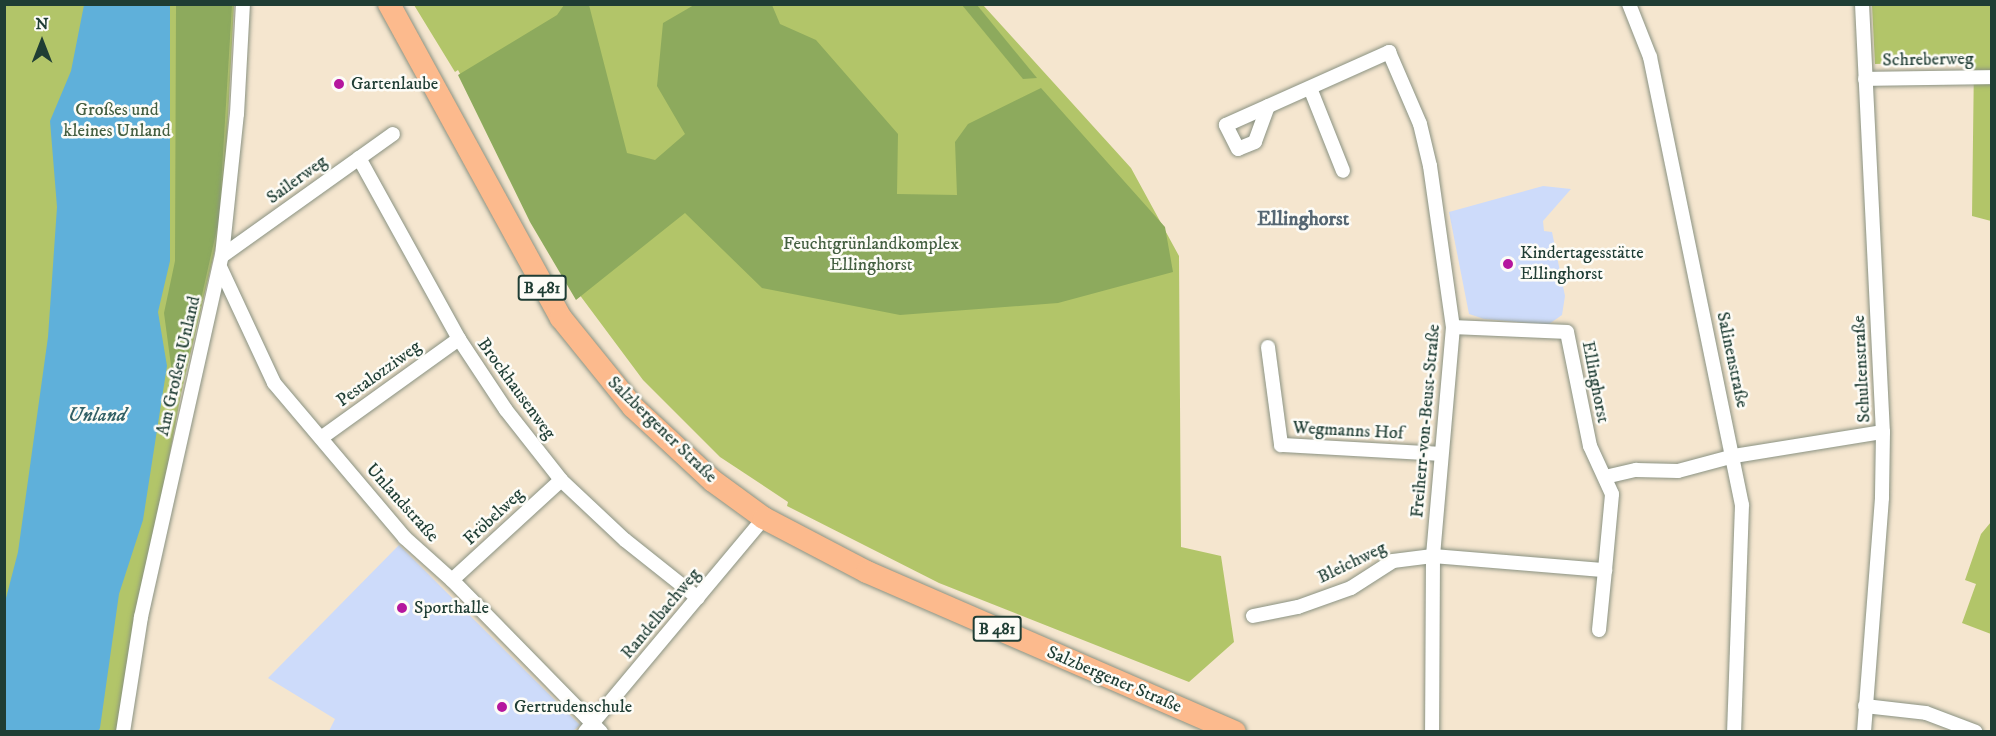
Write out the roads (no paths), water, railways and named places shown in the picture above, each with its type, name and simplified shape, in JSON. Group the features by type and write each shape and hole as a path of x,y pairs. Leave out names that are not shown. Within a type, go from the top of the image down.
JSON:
{"main road":[{"name":"Salzbergener Straße","path":"389,4 538,281 594,362 671,444 713,482 764,518 867,572 1235,732"}],"street":[{"name":"Am Großen Unland","path":"123,732 141,617 221,262 237,114 243,4"},
{"name":"Salinenstraße","path":"1629,4 1650,57 1734,456 1742,505 1734,732"},
{"name":"Schultenstraße","path":"1862,4 1883,432 1882,498 1864,732"},
{"name":"Freiherr-von-Beust-Straße","path":"1310,88 1389,52 1420,124 1430,166 1453,327 1440,454 1433,556 1432,732"},
{"name":"Schreberweg","path":"1865,79 1992,77"},
{"path":"1268,106 1310,88 1343,171"},
{"name":"Sailerweg","path":"221,262 393,134"},
{"name":"Brockhausenweg","path":"358,158 459,339 506,410 561,480 625,540 698,598"},
{"name":"Unlandstraße","path":"221,262 274,384 405,538 452,580 593,729"},
{"name":"Ellinghorst","path":"1453,327 1567,332 1590,446 1612,494 1599,630"},
{"name":"Pestalozziweg","path":"321,438 459,339"},
{"name":"Wegmanns Hof","path":"1268,347 1281,445 1440,454"},
{"path":"1605,477 1636,470 1678,471 1734,456 1883,432"},
{"name":"Fröbelweg","path":"452,580 561,480"},
{"name":"Randelbachweg","path":"593,729 764,518"},
{"path":"1433,556 1605,570"},
{"name":"Bleichweg","path":"1253,616 1298,607 1351,588 1393,561 1433,556"},
{"path":"1865,706 1926,713 1976,732"}],"water":[{"name":"Unland","path":"84,5 170,5 170,261 158,312 167,366 143,520 119,594 100,728 98,732 5,731 5,602 18,552 48,337 57,207 50,121 71,71"}],"place":[{"name":"Gartenlaube","path":"339,84"},
{"name":"Kindertagesstätte Ellinghorst","path":"1508,264"},
{"name":"Sporthalle","path":"402,608"},
{"name":"Gertrudenschule","path":"502,707"}],"district":[{"name":"Ellinghorst","path":"1303,219"}],"park label":[{"name":"Großes und kleines Unland","path":"117,121"},
{"name":"Feuchtgrünlandkomplex Ellinghorst","path":"871,255"}]}
